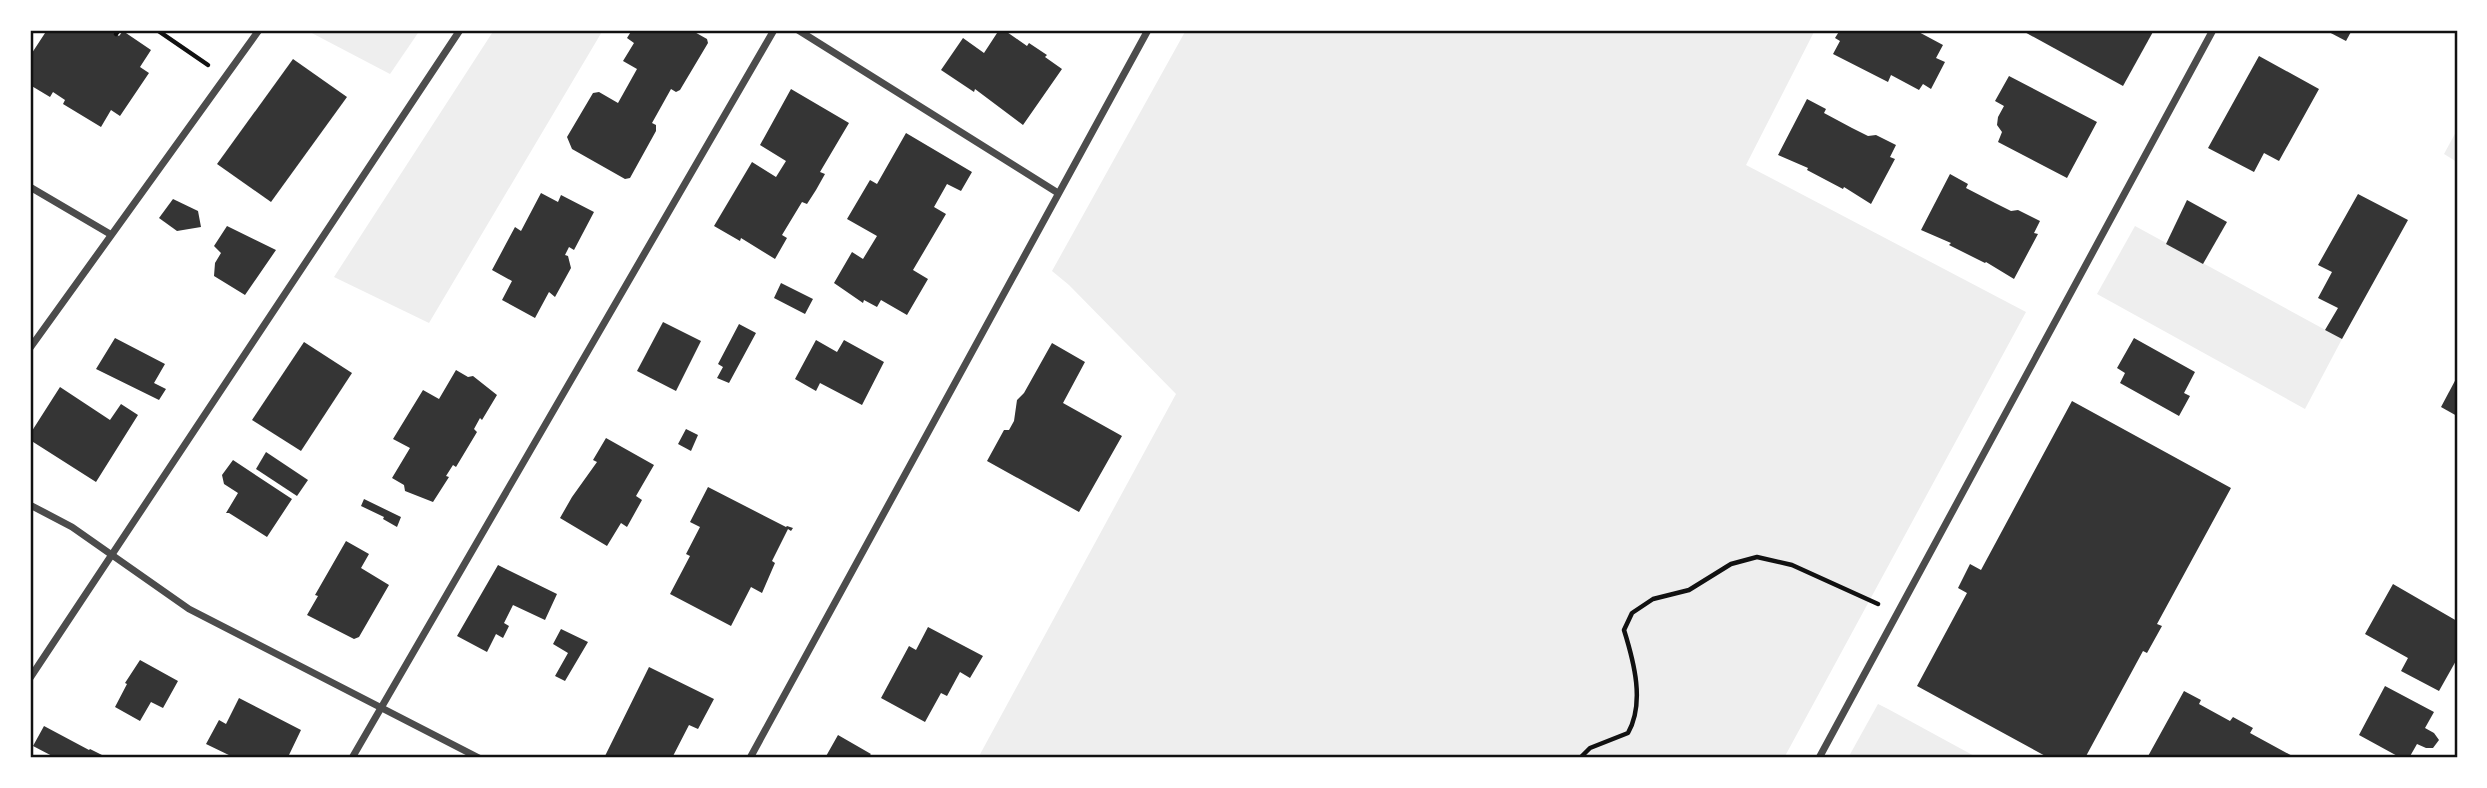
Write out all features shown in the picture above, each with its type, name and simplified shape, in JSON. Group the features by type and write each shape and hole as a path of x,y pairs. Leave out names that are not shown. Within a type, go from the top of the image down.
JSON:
{"street":[{"path":"30,348 260,30"},
{"path":"30,677 460,30"},
{"path":"352,758 774,30"},
{"path":"798,30 1058,193"},
{"path":"750,758 1148,30"},
{"path":"1819,758 2213,30"},
{"path":"30,187 110,234"},
{"path":"30,505 72,527 189,609 479,758"}],"path":[{"path":"157,30 201,59"},
{"path":"1580,758 1590,748 1628,733 1635,720 1634,664 1624,630 1632,613 1653,599 1689,590 1731,564 1757,557 1792,565 1898,613"}],"shaded area":[{"path":"306,30 420,30 390,74"},
{"path":"494,30 603,30 429,323 334,277"},
{"path":"1186,30 1815,30 1746,165 2026,312 1784,758 978,758 1176,394 1052,271"},
{"path":"2457,130 2457,162 2444,154"},
{"path":"2135,226 2342,339 2305,409 2097,294"},
{"path":"1878,704 1888,709 1978,758 1848,758"}],"building":[{"path":"47,30 114,30 119,36 123,31 151,50 140,67 149,73 120,116 111,110 101,127 63,104 65,100 53,92 50,97 30,85 30,56"},
{"path":"632,30 691,30 707,39 708,43 680,90 676,92 671,89 652,123 656,125 656,131 630,178 625,179 572,149 567,137 593,93 599,92 618,103 637,69 623,61 634,43 627,38"},
{"path":"999,30 1004,30 1027,46 1029,43 1062,69 1023,125 975,89 974,92 941,70 963,38 984,53"},
{"path":"1840,30 1915,30 1943,45 1936,58 1945,62 1931,89 1923,84 1919,90 1891,75 1888,82 1833,54 1840,41 1835,38"},
{"path":"2021,30 2154,30 2123,86"},
{"path":"2325,30 2352,30 2346,41"},
{"path":"2259,56 2319,89 2279,161 2264,153 2254,172 2208,148"},
{"path":"293,59 347,97 271,202 217,164"},
{"path":"2009,76 2097,122 2067,178 1998,142 2002,132 1997,125 1998,117 2004,106 1995,101"},
{"path":"791,89 849,123 820,172 825,174 816,190 807,204 802,202 782,235 787,238 775,259 741,238 740,241 714,226 752,162 776,177 786,161 760,145"},
{"path":"1807,99 1826,109 1824,113 1852,128 1868,136 1876,135 1896,145 1890,157 1895,159 1871,204 1844,187 1843,189 1807,170 1808,168 1778,155"},
{"path":"906,133 972,172 961,191 947,184 934,207 946,214 913,270 928,279 907,315 881,300 877,307 864,300 863,303 834,283 852,252 863,259 877,236 847,219 870,180 877,184"},
{"path":"1950,174 1968,184 1966,188 2011,211 2018,210 2040,221 2034,233 2038,234 2014,279 1949,245 1951,243 1921,230"},
{"path":"541,193 558,202 561,195 594,212 574,250 569,247 565,255 568,256 571,268 555,297 549,292 535,318 502,300 512,281 492,270 515,227 521,231"},
{"path":"2358,194 2408,220 2342,339 2325,330 2338,308 2318,298 2332,272 2318,265"},
{"path":"173,199 198,211 201,227 177,231 159,218"},
{"path":"2187,200 2227,222 2203,264 2166,244"},
{"path":"227,226 276,250 245,295 214,276 215,263 221,253 214,246"},
{"path":"781,283 813,299 805,314 774,298"},
{"path":"663,322 701,341 676,391 637,371"},
{"path":"739,324 756,333 729,383 717,378 723,367 718,364"},
{"path":"115,338 165,364 154,383 166,389 159,400 96,369"},
{"path":"2134,338 2195,372 2184,393 2190,396 2179,416 2120,383 2125,373 2117,368"},
{"path":"816,340 837,352 844,340 884,362 862,405 820,383 816,391 795,379"},
{"path":"304,342 352,373 301,451 252,420"},
{"path":"1052,343 1085,362 1063,403 1122,436 1079,512 987,461 1004,430 1009,430 1014,421 1017,400 1024,393"},
{"path":"456,370 468,377 473,376 497,395 482,420 480,418 474,429 477,432 456,467 453,465 446,476 449,477 433,502 405,491 404,485 392,478 410,448 393,439 423,390 439,399"},
{"path":"2457,377 2457,416 2441,407"},
{"path":"60,387 110,420 121,404 138,415 96,482 30,440 30,434"},
{"path":"2072,401 2231,488 2157,624 2162,626 2147,653 2143,651 2085,758 2049,758 1917,686 1967,593 1958,588 1970,564 1981,570"},
{"path":"686,429 698,435 691,451 678,444"},
{"path":"606,438 654,465 636,496 642,500 627,527 621,523 607,546 560,518 597,462 593,460"},
{"path":"266,452 308,480 297,496 256,469"},
{"path":"233,460 292,499 267,537 226,513 238,493 224,484 222,475"},
{"path":"708,487 786,527 793,528 791,531 788,529 772,561 775,563 762,593 751,587 731,626 670,594 690,556 686,554 700,527 690,522"},
{"path":"364,499 401,517 397,527 361,506"},
{"path":"346,541 369,554 361,568 389,585 359,637 354,639 307,615 318,596 315,595"},
{"path":"498,565 557,594 545,620 513,605 504,623 509,626 503,638 496,634 487,652 457,636"},
{"path":"2393,584 2457,621 2457,659 2439,691 2401,671 2408,658 2365,634"},
{"path":"928,627 983,656 970,678 960,672 947,696 941,693 925,722 881,698 909,646 916,650"},
{"path":"561,629 588,642 565,681 555,676 568,653 553,644"},
{"path":"140,660 178,681 163,708 151,702 140,721 115,707 127,684 125,683"},
{"path":"649,667 714,699 698,729 689,725 672,758 604,758"},
{"path":"2385,686 2434,712 2425,728 2439,740 2433,748 2417,744 2409,758 2401,758 2359,735"},
{"path":"2184,691 2201,700 2199,704 2230,721 2233,717 2253,728 2250,733 2296,758 2147,758"},
{"path":"239,698 301,730 289,755 295,758 235,758 206,744 219,720 226,724"},
{"path":"44,726 108,758 56,758 33,746"},
{"path":"838,735 871,754 869,756 872,758 825,758"}]}
